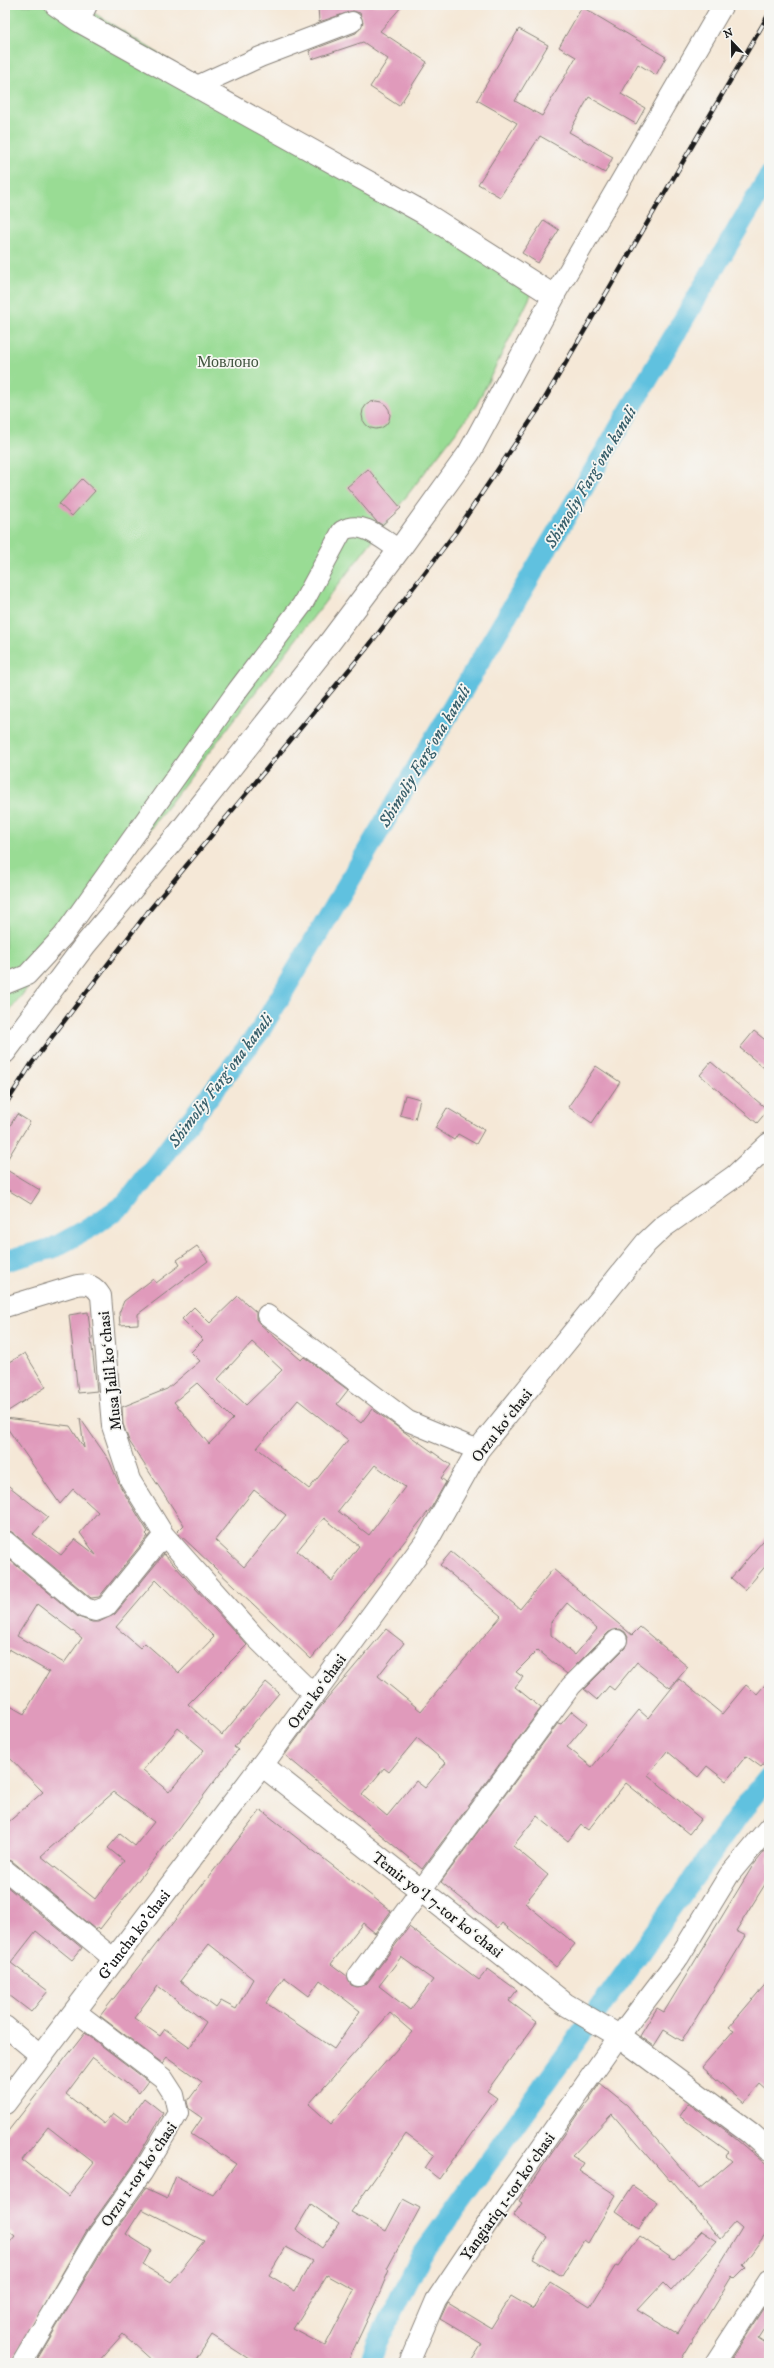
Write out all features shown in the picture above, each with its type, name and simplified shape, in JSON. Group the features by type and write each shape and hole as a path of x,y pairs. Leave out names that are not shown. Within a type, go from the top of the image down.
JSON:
{"street":[{"path":"56,5 83,13 197,86 424,213 554,296"},
{"path":"5,1052 85,945 179,833 325,648 399,550 469,453 554,296 724,5"},
{"path":"197,86 260,57 352,22"},
{"path":"5,984 27,975 64,936 237,691 302,605 342,531 355,526 363,527 399,550"},
{"name":"Orzu koʻchasi","path":"262,1765 428,1539 478,1450 646,1243 663,1227 735,1176 769,1144"},
{"name":"Musa Jalil koʻchasi","path":"5,1307 78,1285 86,1284 96,1287 101,1296 112,1426 130,1480 164,1535 256,1638 314,1695"},
{"path":"267,1314 408,1421 478,1450"},
{"path":"5,1541 85,1608 95,1611 106,1607 164,1535"},
{"path":"358,1976 571,1686 617,1640"},
{"name":"Temir yoʻl 7-tor koʻchasi","path":"262,1765 565,2004 619,2036 767,2146"},
{"name":"G'uncha ko'chasi","path":"5,2103 262,1765"},
{"name":"Yangiariq 1-tor koʻchasi","path":"409,2363 436,2300 489,2221 619,2036 679,1957 729,1875 769,1827"},
{"path":"5,1870 114,1959"},
{"name":"Orzu 1-tor koʻchasi","path":"22,2363 46,2320 97,2236 142,2173 178,2113 174,2095 163,2078 75,2011"},
{"path":"5,2026 41,2056"},
{"path":"715,2363 769,2280"}],"green space":[{"name":"Мовлоно","path":"5,5 81,5 534,289 476,406 5,1017"}],"building":[{"path":"403,5 380,31 427,62 399,106 370,87 388,59 363,42 312,59 309,51 356,33 363,23 360,13 353,11 319,22 318,6"},
{"path":"582,7 666,57 656,75 638,64 621,94 645,108 636,124 589,97 569,132 613,157 605,173 540,136 500,197 478,184 517,123 477,100 519,29 548,45 515,101 542,116 576,57 559,47"},
{"path":"544,220 559,230 538,263 522,253"},
{"path":"376,401 386,405 390,415 386,425 376,429 366,425 362,415 366,405"},
{"path":"368,469 401,508 382,525 376,521 347,487"},
{"path":"82,479 95,491 72,516 59,504"},
{"path":"754,1031 769,1043 769,1072 740,1048"},
{"path":"711,1062 768,1110 757,1123 700,1075"},
{"path":"596,1066 620,1082 592,1123 568,1107"},
{"path":"405,1095 420,1099 415,1119 400,1115"},
{"path":"447,1108 484,1130 476,1144 458,1134 454,1140 435,1128"},
{"path":"17,1114 30,1122 5,1163 5,1134"},
{"path":"5,1169 40,1190 31,1204 5,1188"},
{"path":"197,1246 208,1261 138,1314 138,1324 120,1325 119,1313 124,1301 153,1279 156,1283 180,1265 177,1260"},
{"path":"238,1296 256,1312 256,1319 260,1324 301,1360 304,1357 348,1390 337,1404 361,1423 372,1409 451,1465 441,1478 446,1482 431,1508 311,1659 177,1532 184,1525 129,1441 123,1424 122,1407 167,1389 200,1361 191,1352 203,1340 182,1319 194,1307 210,1323","holes":["252,1342 282,1370 246,1405 218,1379","197,1383 233,1419 209,1444 174,1402","298,1400 348,1440 309,1489 257,1448","375,1465 405,1487 369,1535 338,1511","254,1490 286,1515 244,1567 215,1540","324,1518 359,1546 332,1581 297,1551"]},
{"path":"88,1312 97,1391 78,1393 69,1315"},
{"path":"25,1353 46,1387 5,1413 5,1365"},
{"path":"5,1418 70,1426 84,1448 80,1418 109,1460 120,1486 148,1532 146,1534 148,1536 99,1597 91,1598 12,1532 5,1530 5,1483 48,1517 33,1534 61,1555 75,1539 96,1555 80,1533 98,1512 73,1489 60,1504 5,1425"},
{"path":"769,1534 769,1562 745,1590 731,1578"},
{"path":"451,1552 520,1609 553,1569 632,1635 640,1627 688,1667 670,1688 637,1662 614,1690 609,1686 597,1700 584,1689 625,1648 628,1637 625,1632 620,1629 609,1632 567,1674 538,1650 516,1672 523,1677 515,1687 541,1708 422,1869 285,1755 317,1711 386,1629 404,1643 378,1676 421,1711 501,1616 440,1565","holes":["567,1603 597,1629 575,1655 551,1635 551,1622","417,1738 446,1763 425,1788 416,1781 387,1816 362,1795 384,1768 389,1772"]},
{"path":"164,1554 247,1645 188,1704 222,1735 266,1682 279,1693 234,1747 238,1750 186,1819 100,1929 98,1927 96,1930 12,1861 5,1859 5,1825 43,1792 5,1753 5,1703 24,1714 49,1672 9,1649 5,1656 5,1556 78,1617 92,1622 99,1622 115,1614","holes":["156,1580 214,1637 179,1673 145,1643 140,1648 116,1627","37,1604 82,1638 64,1663 17,1636","178,1728 204,1750 169,1792 143,1770","114,1792 154,1822 135,1846 120,1834 108,1848 124,1861 95,1899 41,1856"]},
{"path":"679,1679 722,1714 746,1685 757,1694 769,1680 769,1758 761,1767 746,1756 726,1781 707,1766 698,1777 667,1751 648,1775 701,1819 689,1834 626,1783 588,1830 581,1825 568,1841 537,1816 513,1846 548,1875 525,1903 575,1944 556,1967 502,1923 498,1928 441,1882 558,1723 561,1724 572,1711 587,1723 567,1747 592,1767 639,1710 648,1718"},
{"path":"261,1810 391,1911 375,1933 363,1923 331,1964 347,1976 351,1985 357,1987 367,1983 409,1927 479,1980 488,1969 517,1990 509,2001 537,2022 487,2091 497,2098 439,2179 425,2168 434,2155 406,2134 351,2212 386,2231 403,2199 420,2208 387,2269 389,2270 377,2299 349,2359 356,2363 255,2363 212,2335 194,2363 155,2363 123,2334 97,2363 35,2363 107,2242 146,2188 167,2198 176,2176 213,2195 236,2164 191,2134 202,2118 189,2109 187,2102 202,2082 167,2057 162,2063 100,2016","holes":["209,1944 253,1979 236,2009 221,2001 216,2008 180,1981","401,1957 433,1980 410,2010 379,1986","284,1977 309,1996 320,1980 360,2011 334,2049 266,2003","158,1986 206,2022 190,2047 165,2029 160,2036 134,2018","390,2013 412,2032 331,2124 309,2104","311,2204 339,2224 322,2248 296,2229","142,2209 204,2241 171,2282 143,2265 151,2250 126,2234","286,2247 312,2261 295,2291 269,2275","327,2275 354,2290 325,2346 293,2329"]},
{"path":"769,1846 769,1878 736,1931 746,1936 682,2041 664,2030 654,2046 640,2036 657,2008 664,2012 752,1867"},
{"path":"5,1885 82,1948 72,1960 36,1931 11,1963 48,1991 31,2012 5,1992"},
{"path":"769,1980 769,2092 760,2084 744,2103 702,2067 734,2030 729,2027"},
{"path":"85,2033 148,2081 139,2093 93,2058 66,2094 104,2124 113,2113 126,2123 144,2098 163,2113 132,2167 87,2230 11,2363 5,2363 5,2248 15,2236 5,2228 5,2135","holes":["48,2127 94,2163 68,2196 22,2160"]},
{"path":"600,2083 627,2105 699,2189 732,2161 726,2156 729,2152 679,2116 688,2103 731,2135 769,2167 769,2229 743,2265 746,2268 735,2279 732,2276 679,2363 470,2363 482,2344 440,2319 448,2302 491,2328 511,2296 533,2309 550,2282 590,2307 616,2265 618,2266 640,2236 674,2260 702,2231 717,2241 671,2291 663,2283 638,2310 677,2334 742,2228 735,2222 720,2239 671,2180 670,2181 612,2114 572,2156 584,2163 579,2171 616,2195 588,2243 584,2240 562,2276 533,2259 547,2237 513,2216 522,2203 519,2201 580,2112 591,2099 590,2098"},
{"path":"633,2186 657,2202 639,2228 616,2212"},
{"path":"769,2301 769,2322 758,2339 769,2346 769,2363 729,2363"}],"waterway":[{"name":"Shimoliy Fargʻona kanali","path":"5,1261 53,1248 93,1226 126,1203 260,1031 769,176"},
{"path":"370,2363 377,2343 421,2256 749,1801 769,1777"}],"railway":[{"path":"5,1105 32,1063 147,913 367,648 455,533 540,407 769,14"}]}
